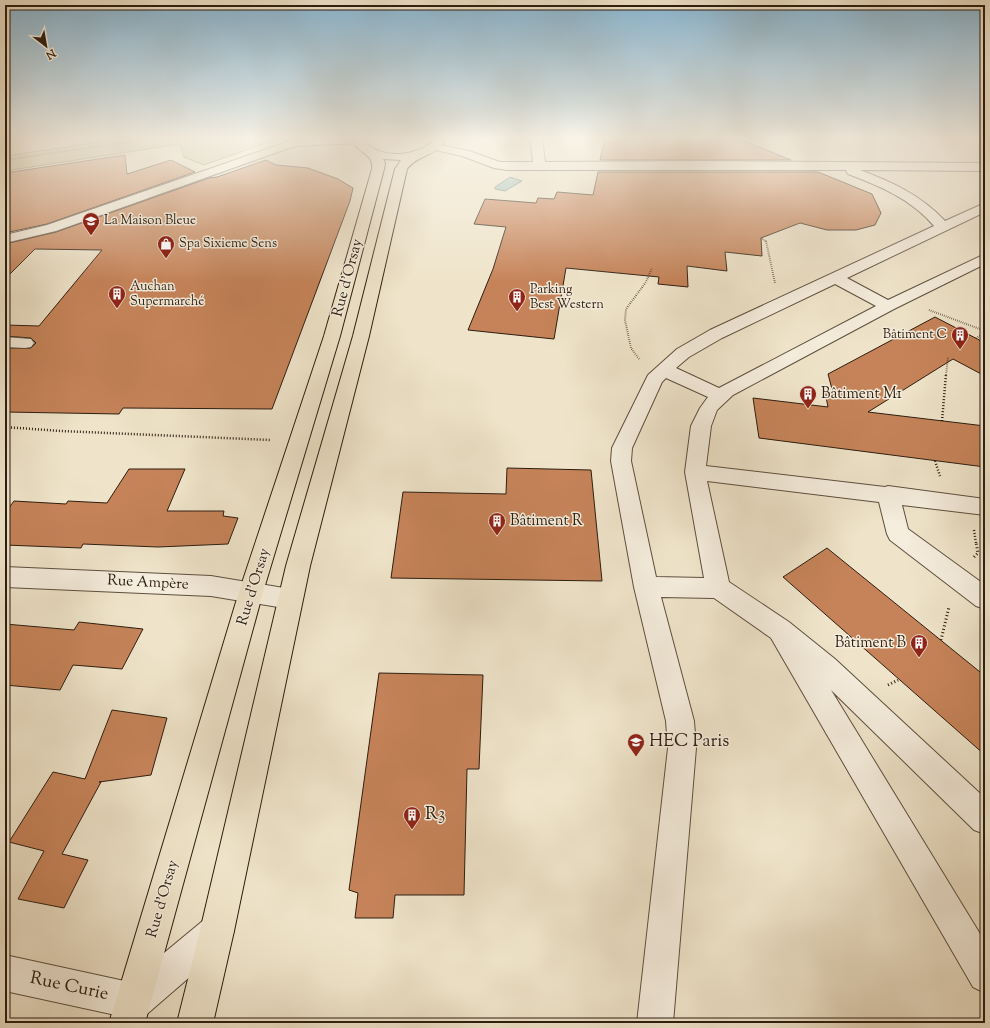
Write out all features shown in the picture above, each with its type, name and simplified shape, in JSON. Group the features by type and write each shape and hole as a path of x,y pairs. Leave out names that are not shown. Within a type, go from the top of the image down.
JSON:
{"main road":[{"name":"Rue d'Orsay","path":"131,1012 252,592 332,336 373,186"},
{"name":"Rue d'Orsay","path":"195,1023 217,931 290,599 361,336 397,186"}],"street":[{"path":"5,239 51,228 171,186"},
{"path":"888,186 908,195 931,212 943,227"},
{"path":"655,1023 682,748 680,720 646,587 621,462 622,448 659,374 683,353 791,298 943,227 982,212"},
{"path":"718,588 696,472 701,426 710,408 726,391 985,258"},
{"path":"835,278 897,302"},
{"path":"5,342 25,343"},
{"path":"659,374 721,396"},
{"path":"696,472 888,494 985,507"},
{"path":"888,494 898,534 985,599"},
{"name":"Rue Ampère","path":"5,576 211,586 290,599"},
{"path":"646,587 718,588 780,630 826,668 985,819"},
{"path":"780,630 985,975"},
{"path":"131,1012 217,931"},
{"name":"Rue Curie","path":"5,974 131,1012"}],"path":[{"path":"762,238 767,242 776,290 791,298"},
{"path":"652,268 646,282 626,309 625,320 631,348 659,374"},
{"path":"897,302 935,313 985,332"},
{"path":"976,338 985,332"},
{"path":"942,421 948,357"},
{"path":"5,427 300,441"}],"water":[{"path":"514,186 505,191 495,189 495,187"}],"building":[{"path":"5,186 155,186 47,224 5,233"},
{"path":"186,186 350,186 353,188 350,201 272,409 123,408 119,414 5,412 5,348 31,348 36,343 31,338 5,336 5,325 39,326 102,250 35,249 5,279 5,244 56,232"},
{"path":"595,186 852,186 872,194 881,213 875,225 856,230 827,230 800,223 761,238 762,256 725,252 727,271 687,266 688,287 658,284 659,277 566,268 554,339 468,330 493,269 506,227 474,224 485,199 536,203 538,198 554,199 557,192 593,195"},
{"name":"Bâtiment M1","path":"935,317 985,343 985,376 953,359 868,412 985,426 985,467 759,438 753,398 828,407 825,392 833,393 828,374"},
{"name":"Bâtiment R","path":"507,468 591,470 602,581 391,578 403,492 506,494"},
{"path":"129,469 185,469 167,511 224,511 223,516 238,518 228,544 158,547 83,544 81,548 5,545 5,513 14,501 66,504 68,501 107,503"},
{"name":"Bâtiment B","path":"827,548 985,676 985,755 783,577"},
{"path":"79,622 143,629 122,669 73,665 60,690 5,685 5,624 74,630"},
{"name":"R3","path":"379,673 483,675 479,769 467,769 464,895 395,895 393,918 355,918 358,893 349,890"},
{"path":"112,710 167,718 151,775 99,782 101,782 62,854 88,860 64,908 18,899 44,851 9,842 53,772 85,779"}],"place":[{"name":"La Maison Bleue","path":"91,236"},
{"name":"Spa Sixieme Sens","path":"166,259"},
{"name":"Auchan Supermarché","path":"117,309"},
{"name":"Parking Best Western","path":"517,312"},
{"name":"Bâtiment C","path":"960,350"},
{"name":"Bâtiment M1","path":"808,409"},
{"name":"Bâtiment R","path":"497,536"},
{"name":"Bâtiment B","path":"919,658"},
{"name":"HEC Paris","path":"636,757"},
{"name":"R3","path":"412,830"}]}
